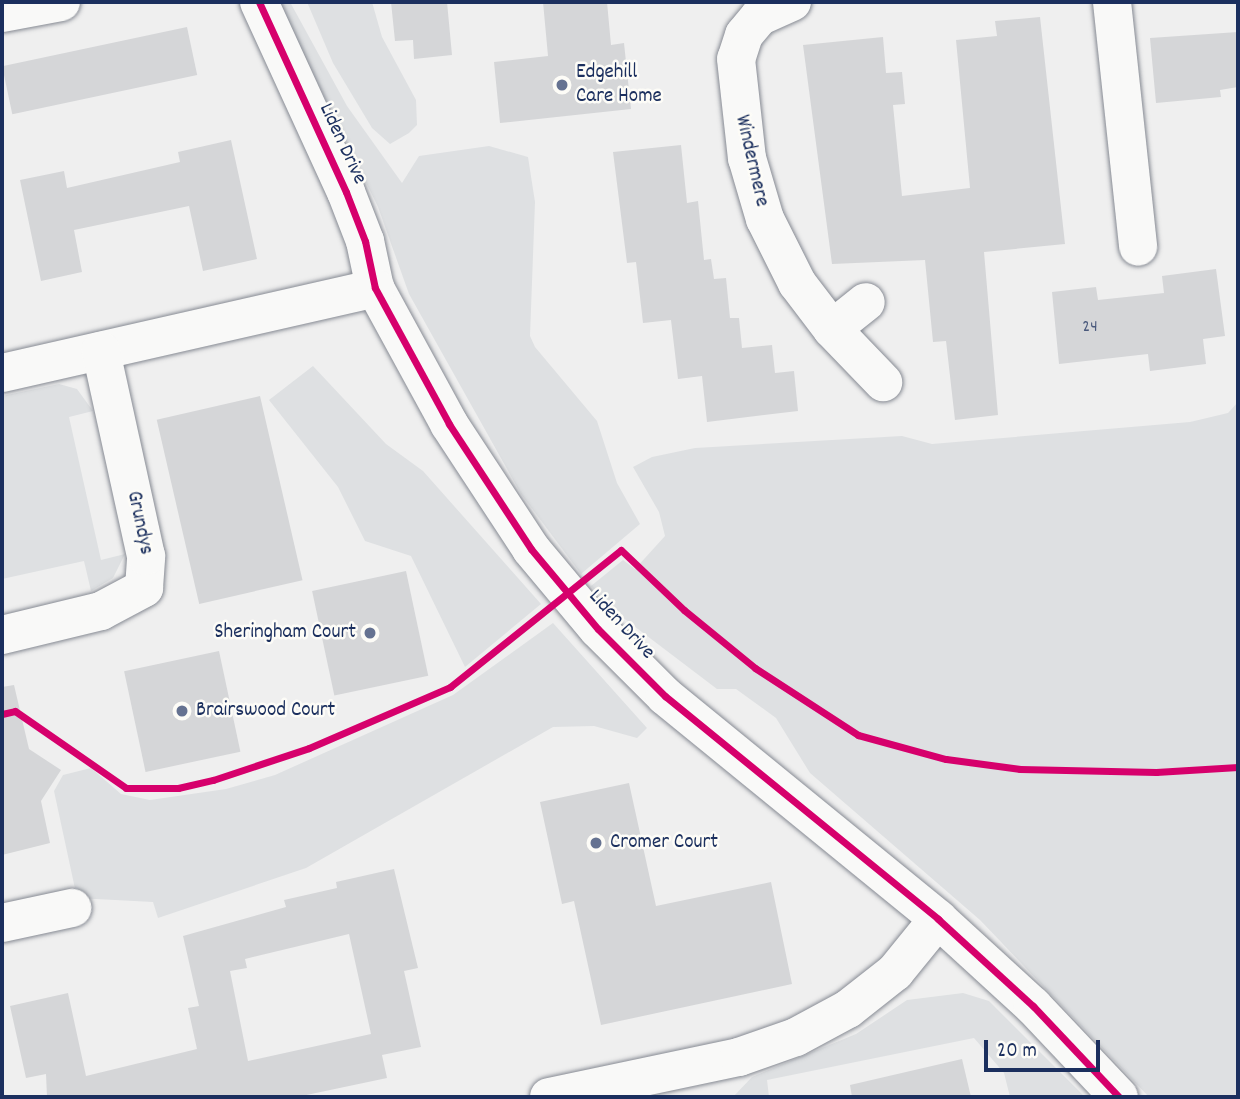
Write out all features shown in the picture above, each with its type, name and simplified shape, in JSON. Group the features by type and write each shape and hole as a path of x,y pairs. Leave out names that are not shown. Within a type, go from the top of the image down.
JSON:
{"street":[{"path":"2,13 61,2"},
{"name":"Liden Drive","path":"259,2 346,192 365,241 375,288 471,458 531,549 598,629 699,726 938,919 1033,1006 1119,1097"},
{"name":"Windermere","path":"792,2 759,17 744,35 736,60 740,123 754,188 775,241 797,283 832,329 883,382"},
{"path":"1112,2 1138,247"},
{"path":"2,373 375,288"},
{"path":"832,329 866,302"},
{"name":"Grundys","path":"2,635 102,611 144,588 146,556 101,351"},
{"path":"2,923 72,908"},
{"path":"549,1097 701,1082 848,1009 895,972 938,919"}],"shaded area":[{"path":"278,2 290,2 347,106 402,183 419,156 489,146 528,157 535,202 530,336 535,347 597,421 617,483 640,524 581,574 521,494 409,294 378,207"},
{"path":"307,2 372,2 382,37 416,100 417,125 409,133 390,144 372,128 333,63"},
{"path":"313,366 386,444 423,471 541,604 465,667 411,556 365,541 338,487 269,400"},
{"path":"59,384 77,389 93,411 69,417 101,560 125,554 113,578 91,591 84,561 2,579 2,396"},
{"path":"1238,402 1238,1097 1149,1097 980,920 810,773 776,718 736,689 717,689 609,607 591,586 623,560 635,569 665,536 659,512 633,467 652,457 695,448 902,436 932,444 1190,422 1228,413"},
{"path":"553,623 647,728 637,738 594,726 553,727 306,868 158,918 153,902 77,898 54,791 63,775 91,768 121,794 150,800 226,789 275,775 453,695"},
{"path":"963,993 989,1001 1085,1097 1010,1097 1004,1073 974,1038 767,1080 769,1097 733,1097 752,1077 856,1034 907,1000"}],"building":[{"path":"391,2 447,2 452,55 414,59 413,40 395,41"},
{"name":"Edgehill Care Home","path":"543,2 607,2 611,45 624,43 631,109 500,123 494,62 548,56"},
{"path":"1040,17 1065,244 984,252 998,415 955,420 946,341 933,342 925,260 832,264 803,45 883,37 886,73 902,72 905,104 893,105 902,196 970,188 956,40 997,36 995,21"},
{"path":"187,27 197,75 12,114 2,66"},
{"path":"1238,32 1238,87 1220,90 1221,97 1156,103 1150,38"},
{"path":"231,140 257,259 203,271 189,206 74,230 82,272 41,281 20,180 64,171 67,188 180,162 178,152"},
{"path":"681,145 687,203 698,201 704,260 711,259 714,279 726,278 730,318 739,318 742,348 772,345 775,373 794,371 798,411 707,422 702,376 678,379 671,320 643,323 636,262 627,263 613,152"},
{"path":"1216,269 1225,336 1203,339 1206,364 1150,371 1148,354 1059,364 1052,292 1096,287 1098,300 1164,293 1162,276"},
{"path":"260,396 303,580 199,604 157,420"},
{"name":"Sheringham Court","path":"406,571 428,676 334,696 312,591"},
{"name":"Brairswood Court","path":"219,651 240,752 146,772 124,671"},
{"path":"14,685 29,749 61,770 41,801 50,843 2,855 2,687"},
{"path":"629,783 656,906 771,882 792,984 601,1025 574,901 562,904 540,802"},
{"path":"394,869 418,968 404,971 421,1047 382,1055 387,1078 297,1097 47,1097 46,1074 26,1078 10,1006 68,993 86,1076 197,1049 188,1008 199,1006 183,936 286,907 284,900 337,888 336,882","holes":["349,934 371,1034 248,1061 230,971 247,968 245,959"]},
{"path":"962,1059 971,1097 852,1097 850,1085"}],"cycle path":[{"path":"259,2 346,192 365,241 375,288 449,424 531,549 598,629 665,696 938,919 1033,1006 1119,1097"},
{"path":"2,714 15,711 126,788 178,788 213,780 309,748 450,687 621,550 684,610 755,668 858,735 946,759 1020,769 1156,772 1238,767"}],"place":[{"name":"Edgehill Care Home","path":"562,85"},
{"name":"Sheringham Court","path":"370,633"},
{"name":"Brairswood Court","path":"182,711"},
{"name":"Cromer Court","path":"596,843"}]}
